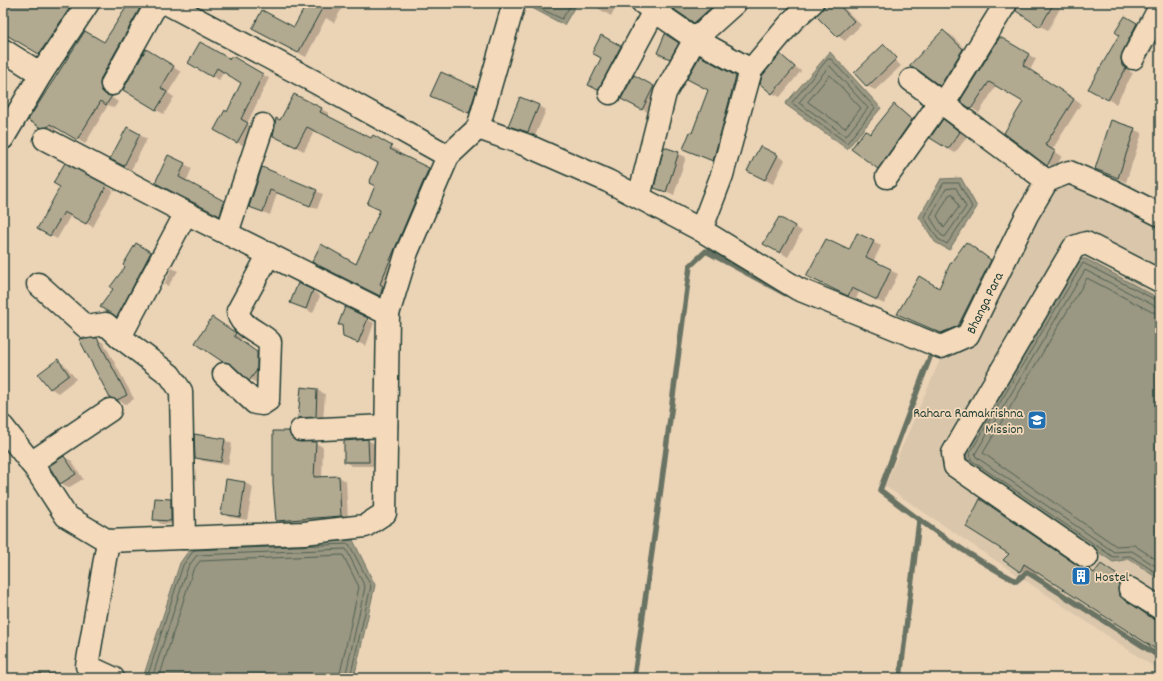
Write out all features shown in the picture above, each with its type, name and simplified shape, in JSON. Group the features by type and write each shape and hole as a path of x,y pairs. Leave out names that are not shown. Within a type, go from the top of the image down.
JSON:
{"street":[{"path":"3,138 41,74 88,3"},
{"path":"112,84 157,3"},
{"path":"166,3 317,83 448,156"},
{"path":"3,427 31,464 66,516 108,541 304,533 365,526 385,512 388,314 407,252 448,156 478,128 514,3"},
{"path":"639,197 665,93 695,39 735,3"},
{"path":"701,230 722,175 751,70 793,20 812,3"},
{"path":"887,177 941,103 1006,3"},
{"path":"610,92 648,7 695,39 751,70"},
{"path":"1133,58 1160,7"},
{"path":"3,50 41,74"},
{"path":"911,80 1046,181 1069,172 1111,190 1160,215"},
{"path":"227,233 263,125"},
{"name":"Bhanga Para","path":"478,128 526,145 608,181 701,230 798,289 941,347 968,335 1027,215 1046,181"},
{"path":"45,139 186,213 388,314"},
{"path":"120,337 186,213"},
{"path":"1087,557 955,466 953,453 1074,247 1086,243 1160,281"},
{"path":"224,374 255,403 262,404 268,400 270,342 242,322 238,317 238,311 269,254"},
{"path":"38,284 86,327 106,324 120,337 170,375 181,391 184,538"},
{"path":"31,464 110,410"},
{"path":"301,430 386,426"},
{"path":"108,541 86,666 113,678"},
{"path":"1130,589 1160,608"}],"shaded area":[{"name":"Rahara Ramakrishna Mission","path":"1069,180 1160,223 1160,671 885,486 943,353 1049,187"}],"water":[{"path":"523,3 577,3 564,25"},
{"path":"830,52 881,108 847,149 785,104"},
{"path":"961,178 977,207 949,250 935,242 919,217 941,179"},
{"path":"1081,259 1086,259 1160,299 1160,580 1129,559 1113,562 967,462 966,451"},
{"path":"353,540 375,585 354,678 143,678 180,563 192,546"},
{"path":"70,673 91,678 17,678 25,674"}],"building":[{"path":"3,3 73,3 39,54 3,33"},
{"path":"129,3 140,8 101,78 100,84 102,91 106,95 112,96 106,105 101,101 77,140 50,124 48,127 41,128 28,120 85,31 104,42"},
{"path":"307,3 325,3 298,53 252,29 262,10 294,27"},
{"path":"665,3 716,3 694,23"},
{"path":"824,3 837,3 854,21 837,37 816,16 824,7"},
{"path":"1018,3 1054,3 1040,27 1016,11"},
{"path":"1125,16 1137,23 1122,53 1122,66 1126,68 1108,100 1088,89 1119,35 1115,32"},
{"path":"943,30 963,49 940,86 918,70 909,66"},
{"path":"665,34 679,43 670,59 657,53"},
{"path":"601,35 621,46 598,90 588,85 601,58 592,53"},
{"path":"1000,37 1029,54 1023,65 1074,99 1045,145 1055,151 1047,166 1004,133 1023,102 989,82 971,109 960,101"},
{"path":"200,42 230,59 232,56 263,74 241,119 248,123 237,143 214,130 225,110 227,112 241,83 217,68 212,77 188,63"},
{"path":"884,44 897,58 867,87 854,73"},
{"path":"146,49 174,66 161,88 167,92 156,110 123,90"},
{"path":"780,54 795,67 772,94 760,84 762,76"},
{"path":"700,56 736,76 713,161 683,149 690,132 692,133 708,90 687,79"},
{"path":"441,72 477,88 469,113 430,96"},
{"path":"634,75 654,86 642,110 621,99"},
{"path":"294,94 322,108 320,112 371,138 373,135 392,146 390,149 429,168 380,284 383,286 380,296 312,262 321,244 356,264 380,210 367,204 375,186 369,183 378,163 307,127 296,147 273,136 276,118 280,120"},
{"path":"520,97 539,105 528,132 508,126"},
{"path":"894,104 912,120 878,169 851,149 865,130 870,134"},
{"path":"943,119 960,132 948,149 930,138"},
{"path":"1111,120 1135,128 1118,178 1095,169"},
{"path":"127,127 140,134 124,166 110,159"},
{"path":"760,146 778,155 765,180 747,171"},
{"path":"664,147 679,152 666,192 654,188"},
{"path":"168,155 185,163 179,177 224,201 220,216 155,183"},
{"path":"65,163 107,185 86,224 64,212 50,236 37,229 60,187 53,183"},
{"path":"262,167 317,190 310,206 270,190 263,212 249,207"},
{"path":"779,217 795,226 780,253 763,244"},
{"path":"857,233 874,241 866,257 891,269 877,300 852,288 848,296 806,276 826,239 849,250"},
{"path":"966,242 991,260 958,326 941,333 897,314 919,276 939,288 950,264"},
{"path":"136,243 151,252 117,317 100,307 113,289 110,287 125,267 123,265"},
{"path":"298,283 313,290 306,309 290,303"},
{"path":"345,307 368,318 358,343 343,337 342,325 338,325"},
{"path":"212,317 236,333 234,336 257,352 257,370 249,381 232,365 223,362 195,343"},
{"path":"97,338 127,395 117,400 110,398 79,339"},
{"path":"58,359 69,375 50,389 38,374"},
{"path":"301,387 317,389 316,417 298,418"},
{"path":"273,431 289,431 291,437 296,441 316,442 314,477 339,476 341,516 276,521 273,484"},
{"path":"194,434 225,439 221,462 195,458"},
{"path":"368,439 369,462 344,462 344,441"},
{"path":"64,456 76,474 60,484 49,466"},
{"path":"226,479 245,482 240,517 221,514"},
{"path":"155,498 171,499 171,521 153,520"},
{"name":"Hostel","path":"980,499 1080,567 1089,569 1094,573 1101,564 1123,579 1118,588 1119,595 1153,619 1160,620 1160,652 1024,564 1020,572 1003,560 1009,554 966,527"}],"waterway":[{"path":"634,678 690,266 706,251 786,294"},
{"path":"933,349 880,490 962,550 997,571 1016,581 1027,572 1157,655 1160,678"},
{"path":"900,678 919,521"}],"place":[{"name":"Rahara Ramakrishna Mission","path":"1037,420"},
{"name":"Hostel","path":"1081,576"}]}
